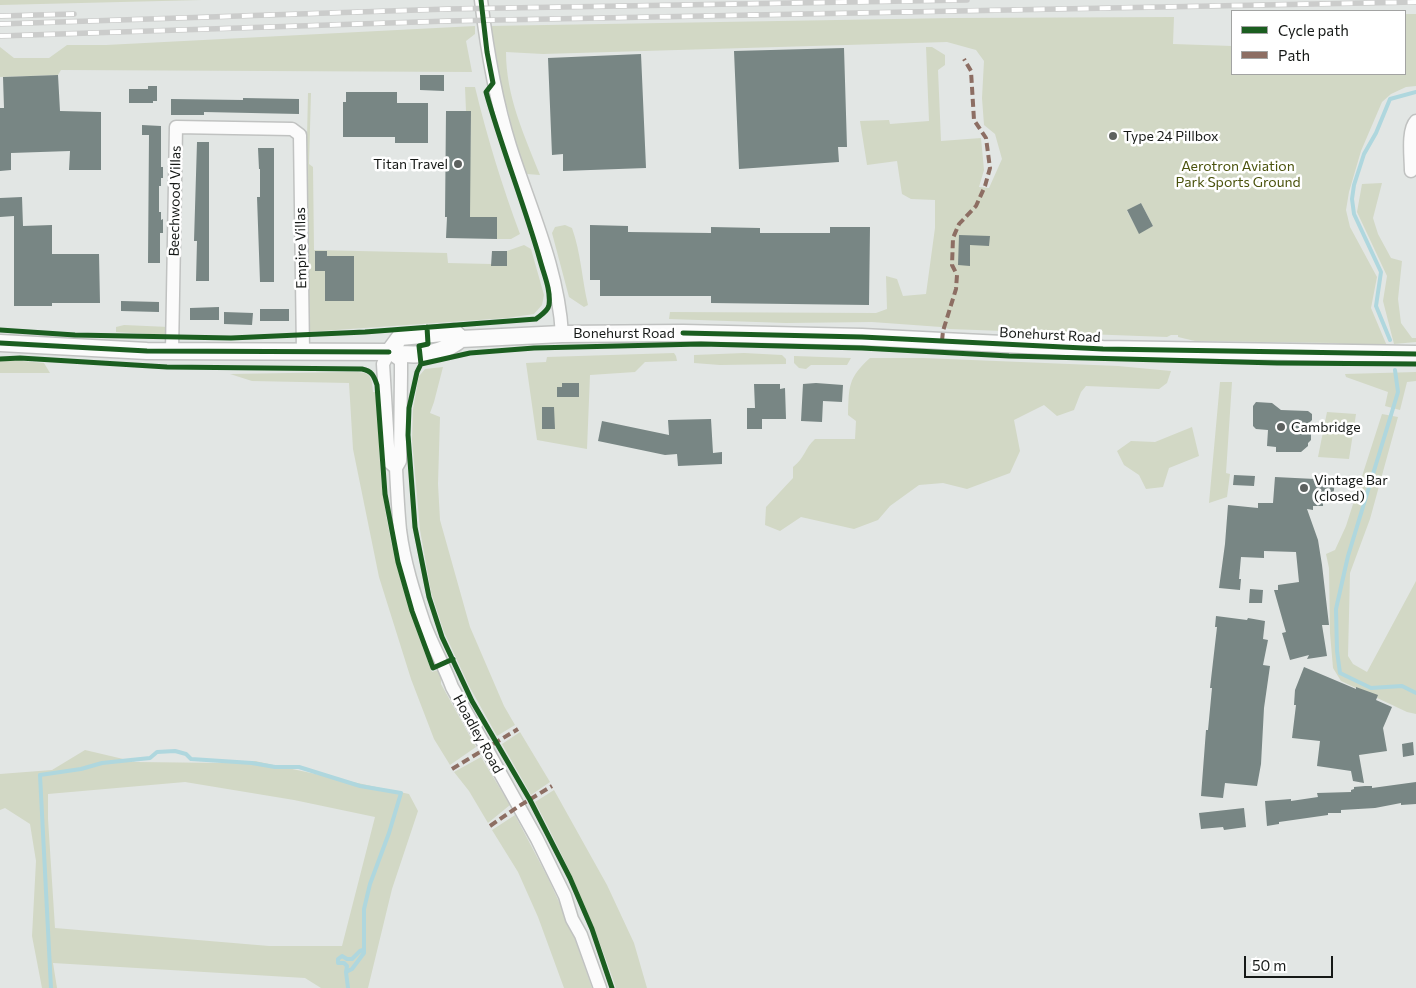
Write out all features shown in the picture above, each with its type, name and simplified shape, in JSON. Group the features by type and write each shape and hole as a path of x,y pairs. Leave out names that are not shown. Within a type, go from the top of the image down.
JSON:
{"main road":[{"name":"Bonehurst Road","path":"0,343 172,351 389,352 410,356 449,348 461,339 562,334 710,334 862,337 1103,349 1416,354"}],"street":[{"path":"481,0 487,52 498,102 510,146 541,233 554,279 560,307 562,334"},
{"path":"1411,171 1410,132 1413,123 1416,121"},
{"name":"Beechwood Villas","path":"172,351 176,127 292,129 300,135 300,145"},
{"name":"Empire Villas","path":"300,145 303,352"},
{"path":"389,352 401,361 402,374 400,461 396,468"},
{"name":"Hoadley Road","path":"389,352 383,364 388,462 396,468 400,530 406,562 425,625 435,650 444,664 452,687 538,839 565,896 572,919 581,935 600,988"}],"green space":[{"path":"0,0 202,0 0,5"},
{"name":"Aerotron Aviation Park Sports Ground","path":"1406,14 1416,14 1416,86 1406,87 1391,94 1382,102 1361,151 1349,192 1346,210 1350,227 1377,277 1371,308 1387,346 1370,347 1333,343 1195,341 1178,337 1178,335 1167,337 949,329 872,322 786,323 669,319 670,312 876,313 887,309 886,276 897,279 903,296 926,294 935,228 935,200 911,199 902,194 897,161 867,165 860,121 889,120 890,124 929,121 926,47 932,47 945,55 945,65 938,70 941,141 981,138 984,170 979,187 989,188 1002,159 995,134 984,125 982,98 984,61 976,50 947,42 543,54 506,52 509,84 517,115 540,175 527,174 518,155 508,111 497,76 488,26 953,18 1174,17 1173,44 1231,46 1231,75 1406,75","holes":["1141,203 1153,226 1139,233 1127,211"]},
{"path":"475,26 475,34 466,41 472,72 61,70 58,75 0,77 0,47 14,58 49,58 67,45 106,45"},
{"path":"465,87 475,87 495,161 520,234 511,239 497,239 497,217 469,217 471,111 466,111"},
{"path":"308,93 311,93 309,164 313,167 314,250 447,253 448,263 507,266 507,251 524,245 531,249 544,295 542,305 534,314 507,318 307,332 306,183"},
{"path":"1382,183 1373,218 1378,234 1391,258 1402,261 1398,299 1401,323 1412,338 1416,338 1416,342 1394,344 1383,301 1387,276 1357,212 1362,184"},
{"path":"565,225 572,228 577,247 588,305 584,307 569,297 552,233 555,227"},
{"path":"124,325 169,327 166,335 116,332 116,327"},
{"path":"674,353 677,361 645,362 635,372 590,375 587,449 537,440 526,363 546,362 547,357"},
{"path":"744,353 782,355 786,359 786,364 720,365 694,363 694,355"},
{"path":"794,356 851,358 847,365 811,365 806,369 799,368 794,363"},
{"path":"870,358 923,358 1118,366 1171,371 1167,383 1159,389 1086,386 1081,392 1074,410 1057,416 1044,405 1014,420 1020,451 1010,473 967,489 943,483 919,485 890,506 878,520 854,529 801,517 780,531 765,525 766,507 793,478 793,467 815,439 855,439 856,421 848,415 851,383 857,371"},
{"path":"0,359 44,363 50,373 0,373"},
{"path":"443,367 430,413 440,417 438,484 440,520 470,627 504,706 515,725 497,736 469,686 444,632 431,592 420,530 412,440 413,409 419,376 425,369"},
{"path":"360,372 370,376 373,392 376,392 386,518 402,585 432,672 441,669 441,684 476,747 450,765 434,739 411,679 379,577 353,449 349,383 252,381 230,374"},
{"path":"1416,372 1416,381 1407,382 1400,410 1385,406 1388,392 1346,377 1345,374"},
{"path":"1220,382 1232,382 1226,473 1230,474 1227,497 1209,503"},
{"path":"1327,412 1356,414 1349,459 1318,457"},
{"path":"1382,414 1398,417 1370,519 1350,573 1348,656 1353,664 1367,672 1416,581 1416,714 1407,712 1341,681 1333,668 1330,633 1329,568 1326,554 1335,550 1346,526"},
{"path":"1192,427 1199,456 1169,468 1163,487 1146,489 1139,475 1124,465 1117,451 1131,441 1155,442"},
{"path":"520,732 550,782 531,795 502,744"},
{"path":"85,750 136,762 224,763 255,761 409,794 418,811 392,889 368,988 321,988 305,978 53,963 57,988 42,988 32,936 36,861 30,824 5,808 0,810 0,774 52,770","holes":["185,782 294,800 375,817 342,946 269,946 55,928 48,794"]},
{"path":"481,757 510,805 488,823 469,791 454,772"},
{"path":"554,790 607,885 634,943 647,988 616,988 599,940 579,893 535,802"},
{"path":"515,815 548,878 571,928 592,988 564,988 538,917 518,872 492,830"}],"building":[{"path":"844,48 847,147 838,147 839,162 739,169 734,51"},
{"path":"641,54 646,168 563,171 563,154 552,155 548,58"},
{"path":"58,75 60,111 101,112 101,170 69,170 70,151 11,153 11,170 0,171 0,108 4,108 3,77"},
{"path":"420,75 444,75 444,91 420,90"},
{"path":"148,86 157,86 157,101 153,101 153,103 129,103 129,89 148,89"},
{"path":"346,92 397,92 397,103 428,103 428,143 395,143 395,137 343,137 343,102 346,102"},
{"path":"243,98 299,99 299,114 204,112 204,115 171,115 171,99 243,100"},
{"name":"Titan Travel","path":"446,111 471,111 470,217 497,217 497,239 446,238"},
{"path":"142,125 161,126 161,167 163,167 163,178 161,178 161,186 159,186 159,212 161,212 161,220 163,219 163,233 160,233 160,263 148,263 149,135 142,135"},
{"path":"197,142 209,142 209,281 196,281 197,241 194,241"},
{"path":"258,148 274,148 274,282 260,282 257,197 260,197"},
{"path":"22,197 23,226 52,225 52,254 99,254 100,303 52,303 52,306 14,306 14,216 0,217 0,198"},
{"path":"1141,203 1153,226 1139,234 1127,210"},
{"path":"590,225 628,226 628,232 711,233 711,227 760,228 760,233 830,233 830,227 870,227 869,305 711,303 711,296 600,296 600,280 590,280"},
{"path":"959,235 990,236 989,246 970,245 970,266 958,265"},
{"path":"315,251 327,251 327,256 354,256 354,301 325,301 325,271 315,271"},
{"path":"492,251 507,251 507,266 491,266"},
{"path":"121,301 159,302 159,312 121,311"},
{"path":"219,307 219,320 190,320 190,308"},
{"path":"260,309 289,309 289,321 260,321"},
{"path":"224,312 253,313 252,325 224,324"},
{"path":"562,383 579,383 579,397 557,397 557,387 562,387"},
{"path":"754,384 780,384 780,389 785,388 786,419 762,419 762,429 747,429 747,408 755,408"},
{"path":"803,384 843,385 842,402 823,401 822,422 801,421"},
{"name":"Cambridge","path":"1256,402 1272,403 1281,410 1308,411 1312,414 1308,432 1311,434 1311,440 1308,446 1301,452 1276,452 1276,447 1267,446 1268,430 1256,429 1253,426 1253,406"},
{"path":"542,407 554,407 555,429 542,429"},
{"path":"711,419 713,453 722,452 722,464 678,466 677,454 665,455 598,441 602,421 669,435 668,420"},
{"path":"1234,475 1255,476 1254,486 1233,485"},
{"path":"1275,477 1335,480 1333,499 1323,499 1323,506 1313,506 1313,510 1307,509 1318,540 1322,565 1329,625 1322,625 1327,656 1307,659 1309,655 1290,660 1282,633 1286,632 1274,590 1278,590 1278,585 1299,582 1296,552 1264,551 1264,558 1241,557 1240,590 1219,588 1228,505 1258,508 1258,503 1273,503"},
{"path":"1250,589 1263,590 1262,603 1249,603"},
{"path":"1216,616 1265,621 1263,639 1268,640 1263,665 1270,666 1264,708 1261,764 1257,786 1225,783 1223,798 1201,796 1206,730 1208,730 1212,688 1210,688 1217,627 1215,627"},
{"path":"1304,667 1356,689 1356,687 1378,695 1376,700 1392,707 1383,728 1387,751 1359,755 1364,783 1353,781 1351,771 1317,766 1320,741 1292,738 1296,705 1294,705 1295,690"},
{"path":"1413,742 1414,755 1403,757 1402,744"},
{"path":"1416,782 1416,804 1401,805 1401,803 1375,808 1341,810 1341,813 1328,813 1328,815 1279,822 1279,824 1267,826 1265,801 1291,799 1291,801 1318,797 1317,793 1351,792 1354,787 1372,786 1372,788"},
{"path":"1244,808 1246,827 1224,830 1223,827 1201,829 1199,813"}],"waterway":[{"path":"1390,340 1376,306 1381,272 1354,214 1352,199 1354,185 1364,154 1376,133 1390,99 1416,92"},
{"path":"1395,370 1398,392 1348,556 1336,609 1337,651 1340,673 1371,688 1402,686 1416,693"},
{"path":"51,988 40,775 81,769 102,763 150,758 157,752 175,751 186,754 191,759 252,763 275,767 299,767 360,786 401,793 389,833 370,884 364,909 364,953 352,969 346,972 347,966 344,963 338,963 338,959 342,956 352,959 363,950"},
{"path":"346,972 348,988"}],"railway":[{"path":"0,24 448,9 967,0"},
{"path":"0,36 448,21 1416,2"},
{"path":"0,16 74,14"}],"marked path":[{"path":"942,341 943,331 956,289 957,275 952,265 953,238 959,224 976,206 985,186 990,168 986,138 974,120 971,71 964,59"},
{"path":"452,769 518,729"},
{"path":"490,826 552,786"}],"cycle path":[{"path":"0,330 75,335 231,338 365,332 536,319 548,307 548,288 486,92 493,83 487,52 481,0"},
{"path":"427,327 428,344 419,346 421,364 417,372 409,408 408,435 415,527 429,597 442,637 472,701 530,800 570,878 592,929 612,988"},
{"path":"683,333 862,337 1103,349 1416,354"},
{"path":"0,343 147,351 389,352"},
{"path":"421,364 470,353 534,348 701,344 862,348 1009,356 1277,363 1416,364"},
{"path":"0,359 20,358 167,367 362,369 368,371 374,377 377,385 385,494 398,562 412,611 433,668 453,659"}],"place":[{"name":"Type 24 Pillbox","path":"1113,136"},
{"name":"Titan Travel","path":"458,164"},
{"name":"Cambridge","path":"1281,427"},
{"name":"Vintage Bar (closed)","path":"1304,488"}]}
